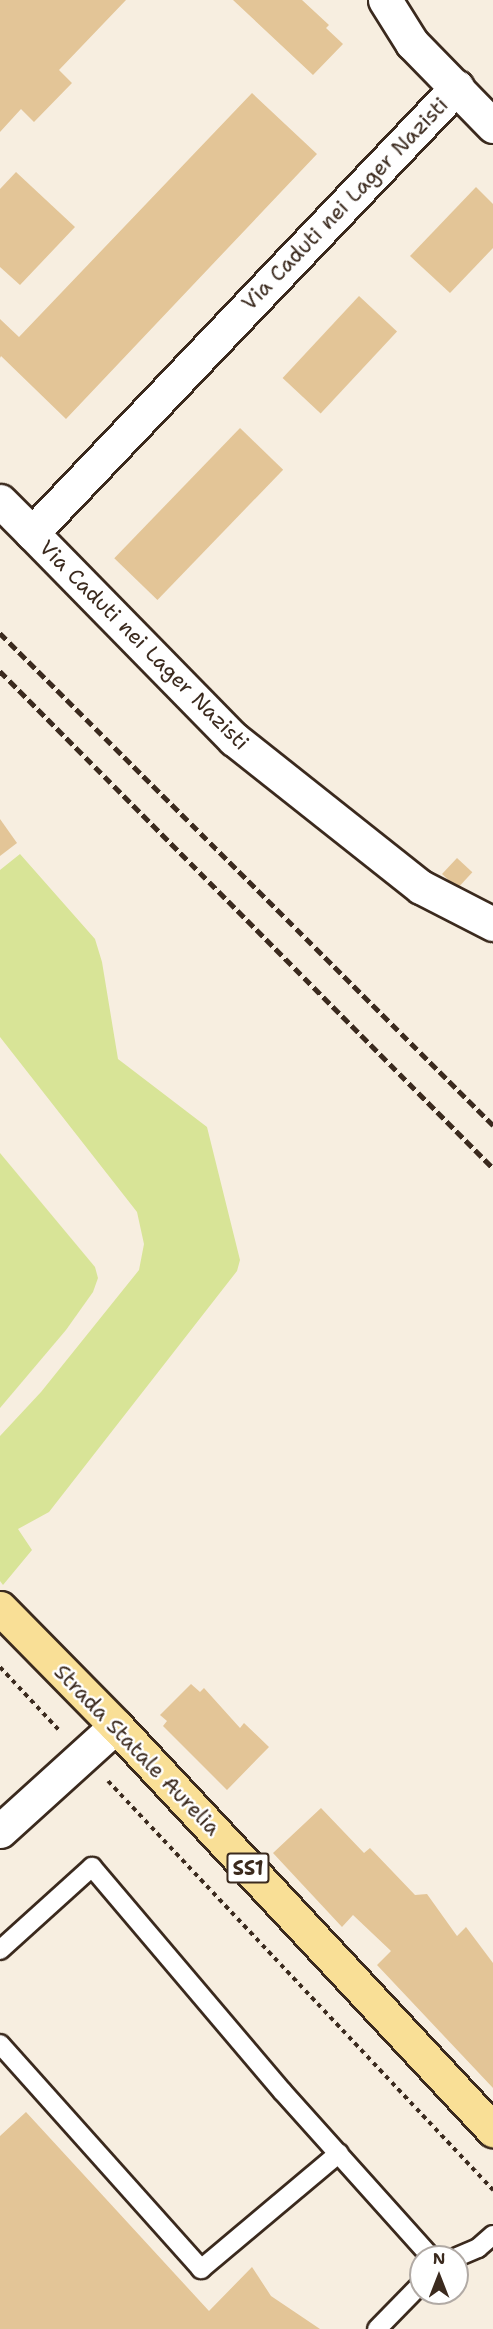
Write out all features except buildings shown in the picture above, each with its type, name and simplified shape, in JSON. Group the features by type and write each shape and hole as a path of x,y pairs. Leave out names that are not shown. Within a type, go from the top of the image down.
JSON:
{"main road":[{"name":"Strada Statale Aurelia","path":"0,1608 116,1726 493,2130"}],"street":[{"path":"385,0 412,43 493,126"},
{"name":"Via Caduti nei Lager Nazisti","path":"457,87 32,533 234,739 421,887 493,924"},
{"path":"0,501 32,533"},
{"path":"0,1832 116,1726"}],"lane":[{"path":"0,1950 92,1867 420,2245"},
{"path":"0,2044 201,2269 339,2153"},
{"path":"469,2252 493,2235"},
{"path":"377,2329 409,2296"}],"path":[{"path":"0,1667 493,2190"}],"green space":[{"path":"20,854 95,939 102,962 118,1059 207,1127 240,1260 237,1271 49,1512 18,1529 32,1550 3,1585 0,1581 0,1436 41,1392 139,1270 144,1244 137,1212 0,1037 0,870"},
{"path":"0,1153 95,1267 98,1278 93,1292 66,1330 0,1408"}],"railway":[{"path":"0,633 493,1125"},
{"path":"0,671 493,1168"}]}
